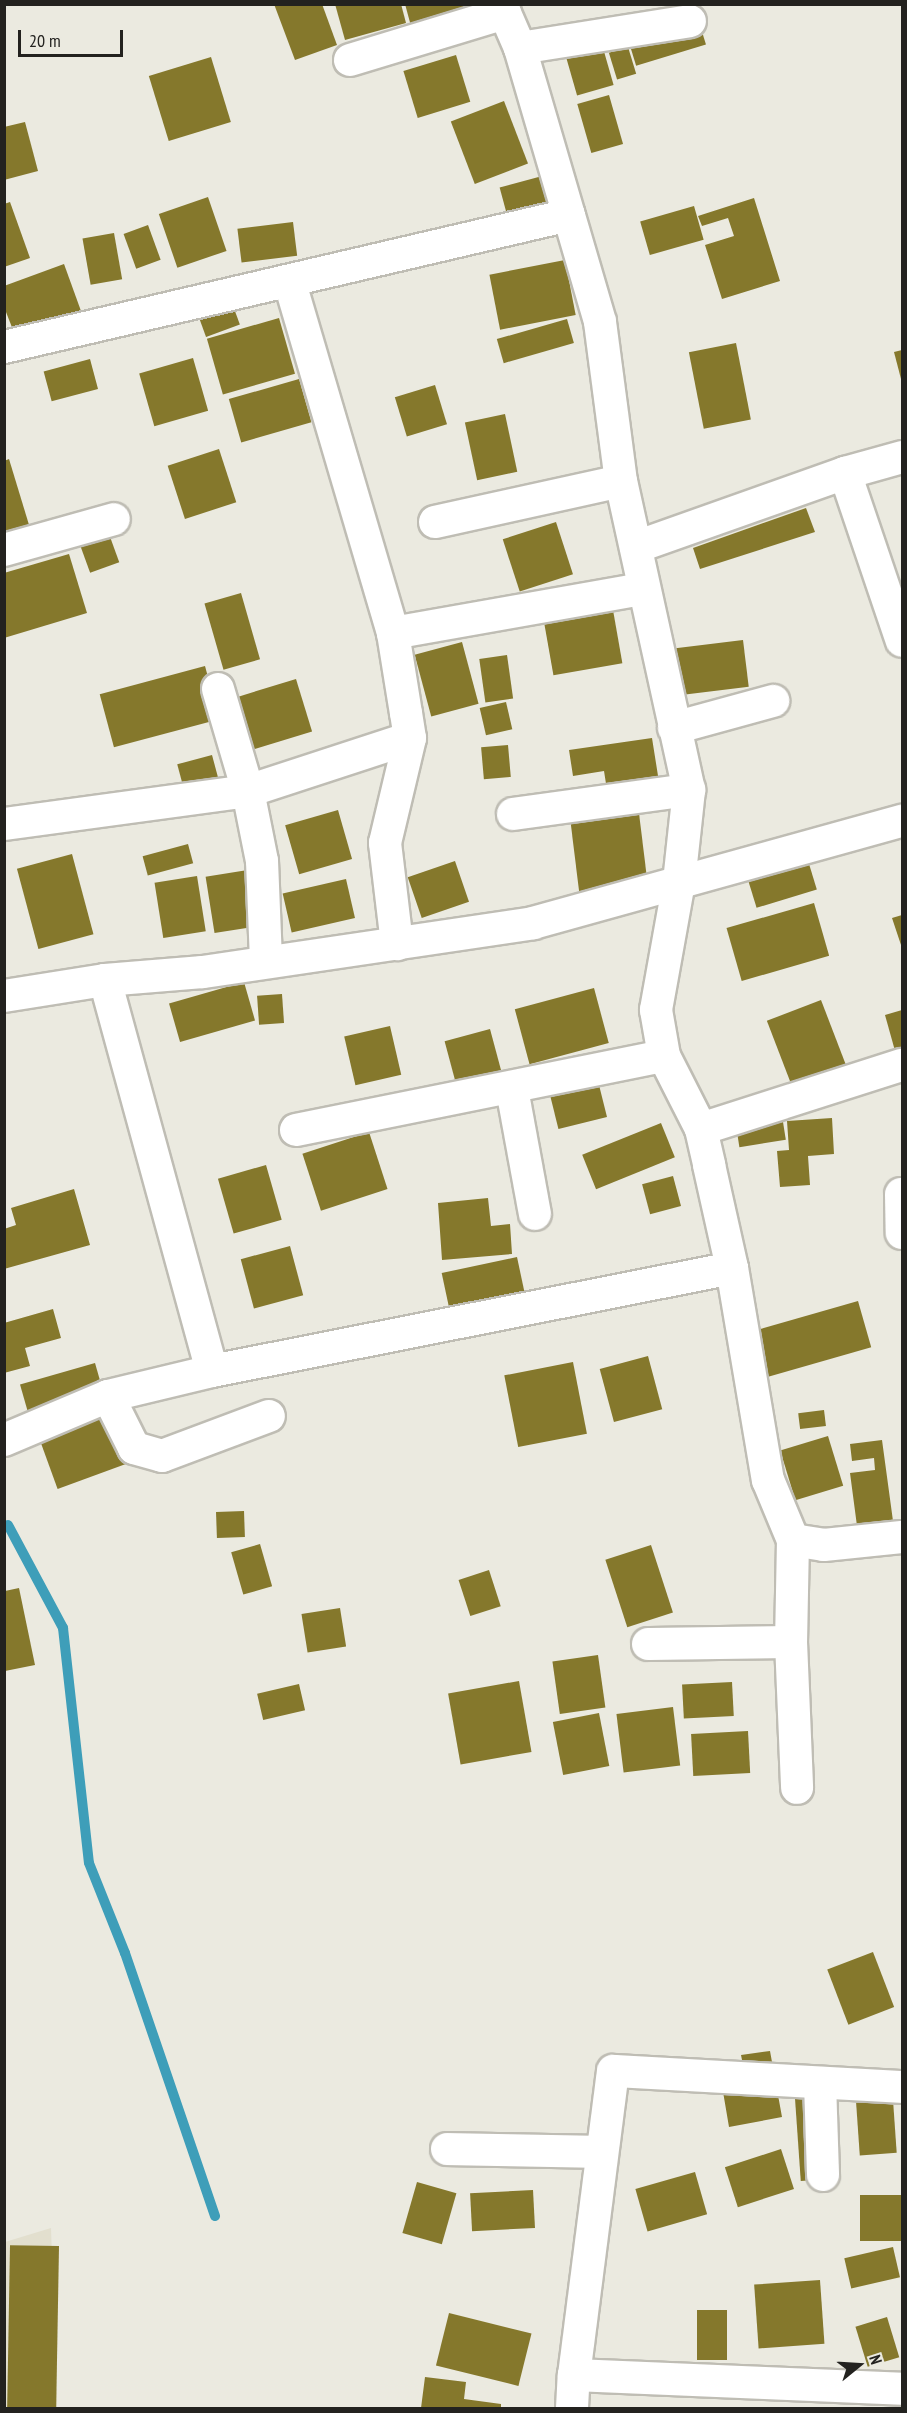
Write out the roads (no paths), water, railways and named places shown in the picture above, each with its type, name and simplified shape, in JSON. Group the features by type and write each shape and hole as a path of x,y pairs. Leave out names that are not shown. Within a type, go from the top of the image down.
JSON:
{"street":[{"path":"350,60 503,9 520,48 600,322 621,481 689,790 679,882 656,1010 664,1056 701,1129 732,1268 768,1480 793,1540 791,1642 797,1788"},
{"path":"520,48 690,21"},
{"path":"4,347 290,283 356,263 569,215"},
{"path":"290,283 393,633 410,738 385,843 397,945"},
{"path":"636,547 845,473 903,457"},
{"path":"845,473 903,641"},
{"path":"435,522 621,481"},
{"path":"4,550 114,519"},
{"path":"393,633 643,589"},
{"path":"218,689 248,791 262,861 266,962"},
{"path":"674,728 773,701"},
{"path":"4,824 248,791 410,738"},
{"path":"513,814 689,790"},
{"path":"4,996 105,980 397,945 533,923 903,821"},
{"path":"105,980 212,1371"},
{"path":"296,1130 512,1089 664,1056"},
{"path":"701,1129 903,1065"},
{"path":"512,1089 535,1214"},
{"path":"901,1194 903,1233"},
{"path":"4,1440 108,1396 212,1371 732,1268"},
{"path":"108,1396 134,1448 162,1456 269,1416"},
{"path":"793,1540 824,1545 903,1537"},
{"path":"648,1644 791,1642"},
{"path":"572,2409 574,2375 613,2071 903,2087"},
{"path":"820,2083 823,2175"},
{"path":"447,2149 602,2152"},
{"path":"574,2375 903,2389"}],"waterway":[{"path":"8,1525 63,1628 89,1863 125,1953 215,2216"}]}
